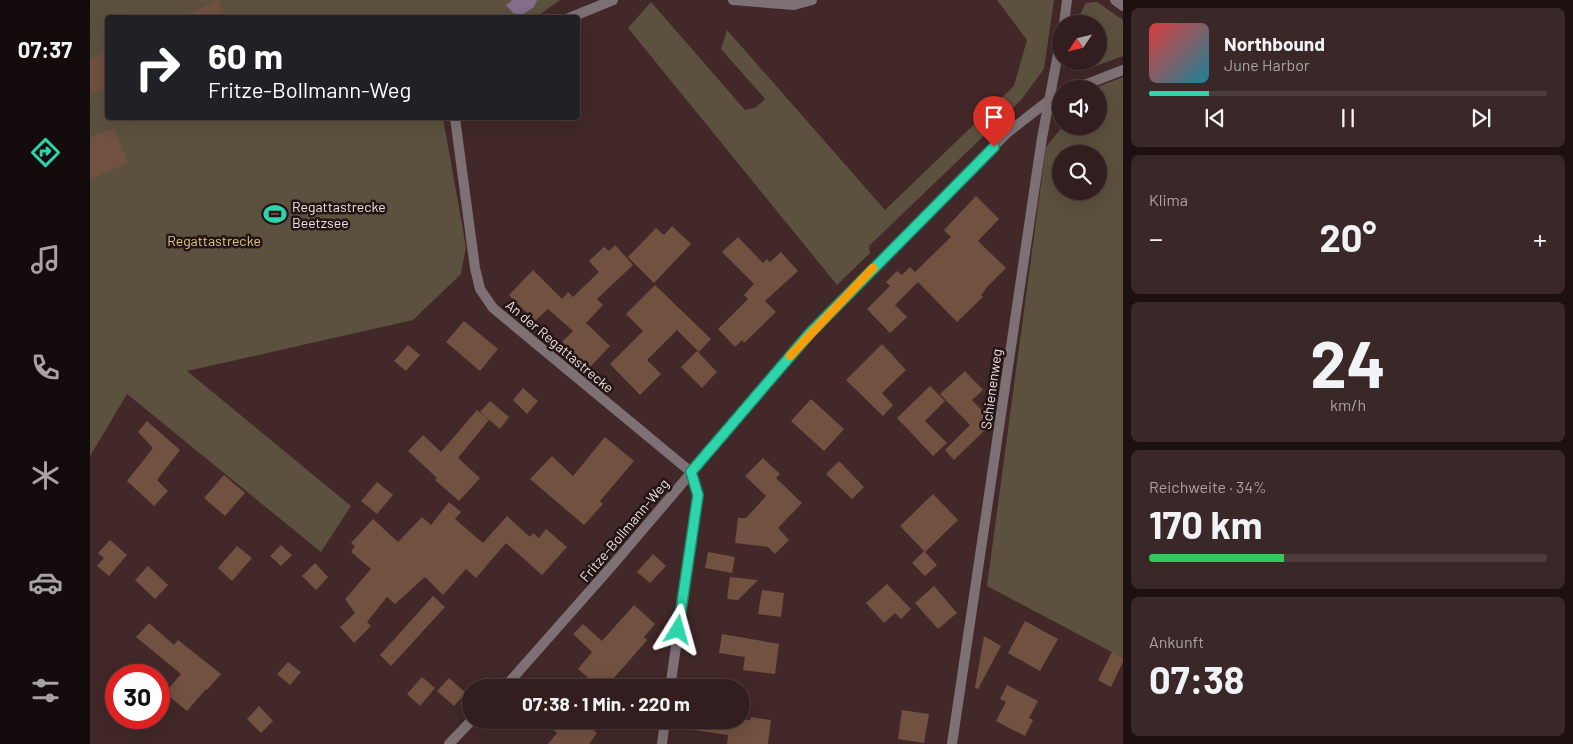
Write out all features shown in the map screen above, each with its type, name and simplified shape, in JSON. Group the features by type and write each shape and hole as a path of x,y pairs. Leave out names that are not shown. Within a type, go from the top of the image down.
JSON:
{"street":[{"path":"576,15 613,0"},
{"path":"733,0 794,5 812,0"},
{"path":"1065,15 1067,0"},
{"path":"1115,0 1123,6"},
{"path":"1097,80 1123,70"},
{"name":"Fritze-Bollmann-Weg","path":"512,679 611,568 810,333 1007,133 1052,99"},
{"name":"Schienenweg","path":"952,744 1042,138 1052,108"},
{"name":"An der Regattastrecke","path":"455,120 475,268 480,289 488,302 691,472"},
{"path":"671,679 698,495 691,472"},
{"path":"449,744 463,729"},
{"path":"662,744 664,729"}],"green space":[{"name":"Regattastrecke","path":"90,0 560,0 539,15 105,15 105,120 443,120 466,247 461,274 413,320 187,371 351,506 321,552 127,394 90,456"},
{"path":"997,0 1054,0 1044,69 1021,100 869,246 870,253 837,285 628,28 651,2 745,110 755,108 765,99 721,49 727,30 885,210 1014,86 1027,40"},
{"path":"1097,2 1123,20 1123,56 1108,62 1108,15 1080,15 1086,3"},
{"path":"1123,77 1123,658 987,586 1046,147 1056,135 1107,135 1107,83"}],"shaded area":[{"path":"513,0 537,0 534,7 522,15 513,13 506,5"}],"building":[{"path":"218,0 225,15 186,15"},
{"path":"105,52 105,87 90,94 90,59"},
{"path":"113,128 128,162 90,180 90,138"},
{"path":"976,196 999,219 978,241 1006,268 988,286 981,295 983,297 957,322 918,282 895,305 907,317 890,333 867,309 890,286 886,282 897,271 902,275 910,267 915,272 951,237 944,230"},
{"path":"672,226 691,244 654,283 628,257 656,228 664,235"},
{"path":"738,237 763,263 767,259 770,262 781,252 798,271 765,301 776,312 744,343 742,340 735,347 718,329 748,299 744,295 754,284 722,252"},
{"path":"615,245 633,265 597,299 603,305 586,323 610,346 589,368 562,342 573,331 548,309 535,321 509,295 533,270 562,299 568,292 573,297 599,272 589,261 604,247 609,251"},
{"path":"655,285 711,339 699,352 677,330 647,360 661,374 640,395 610,364 643,331 626,314"},
{"path":"464,321 498,349 480,371 446,342"},
{"path":"882,344 906,370 882,393 893,405 883,416 846,380"},
{"path":"408,345 420,355 406,371 394,361"},
{"path":"697,351 717,372 702,388 681,367"},
{"path":"965,371 983,390 972,400 988,417 981,424 986,429 954,460 945,450 970,425 940,394"},
{"path":"930,386 945,401 925,421 947,443 933,456 897,418"},
{"path":"523,388 538,401 527,414 513,400"},
{"path":"811,399 844,429 824,451 791,421"},
{"path":"490,401 509,417 500,429 480,412"},
{"path":"477,410 489,420 458,458 480,478 459,501 435,480 437,478 408,451 423,435 441,452"},
{"path":"147,421 180,450 157,480 168,491 154,506 127,481 153,448 138,432"},
{"path":"605,437 634,461 600,501 603,504 584,525 530,479 552,456 573,476"},
{"path":"763,458 780,474 776,478 802,503 778,528 789,540 775,554 768,547 735,543 738,518 746,518 766,496 745,476"},
{"path":"839,461 864,487 852,499 826,474"},
{"path":"224,475 245,493 225,516 204,498"},
{"path":"377,482 393,495 377,514 361,501"},
{"path":"933,494 958,520 925,552 900,526"},
{"path":"449,502 461,512 455,519 483,543 507,516 530,537 533,533 539,538 546,529 567,547 542,575 506,543 476,578 466,569 443,595 425,577 395,604 387,597 367,622 371,626 354,643 340,627 355,613 345,599 371,569 351,552 355,546 351,543 373,519 398,542 422,517 431,525"},
{"path":"110,540 127,555 109,576 97,566 104,558 98,553"},
{"path":"281,545 292,555 281,566 270,556"},
{"path":"237,546 252,558 232,581 218,568"},
{"path":"924,551 937,565 925,576 912,563"},
{"path":"708,552 735,557 732,573 705,568"},
{"path":"653,554 666,566 650,583 637,572"},
{"path":"315,563 328,577 316,590 302,576"},
{"path":"148,566 168,585 155,599 135,580"},
{"path":"730,577 758,580 738,600 727,599"},
{"path":"887,584 911,609 901,619 895,613 884,623 866,603"},
{"path":"934,586 957,613 938,629 915,603"},
{"path":"762,590 784,593 781,617 758,614"},
{"path":"433,596 445,607 391,666 380,655"},
{"path":"634,605 655,624 644,637 647,640 613,679 590,679 578,669 592,652 573,634 583,624 602,641"},
{"path":"1025,621 1058,639 1040,671 1008,653"},
{"path":"149,623 174,645 178,640 221,674 187,711 170,697 170,687 181,674 136,637"},
{"path":"722,634 779,644 775,674 743,670 745,657 719,653"},
{"path":"984,636 1001,646 978,689 975,688"},
{"path":"1112,652 1123,658 1123,662 1111,687 1098,680"},
{"path":"288,662 301,672 290,685 277,674"},
{"path":"422,677 435,688 420,706 407,694"},
{"path":"449,678 462,689 462,697 454,706 437,691"},
{"path":"1007,685 1038,701 1029,718 1033,720 1025,736 996,721 1006,702 1000,699"},
{"path":"259,706 273,721 261,733 247,719"},
{"path":"902,710 929,714 924,743 898,739"},
{"path":"751,717 771,720 768,744 727,744 728,735 687,729 750,729"},
{"path":"552,729 592,729 597,733 589,744 548,744 557,733"}],"slow traffic":[{"path":"790,356 873,268"}],"place":[{"name":"Regattastrecke Beetzsee","path":"275,214"}],"route":[{"path":"678,630 698,495 691,472 810,333 994,147"}]}
